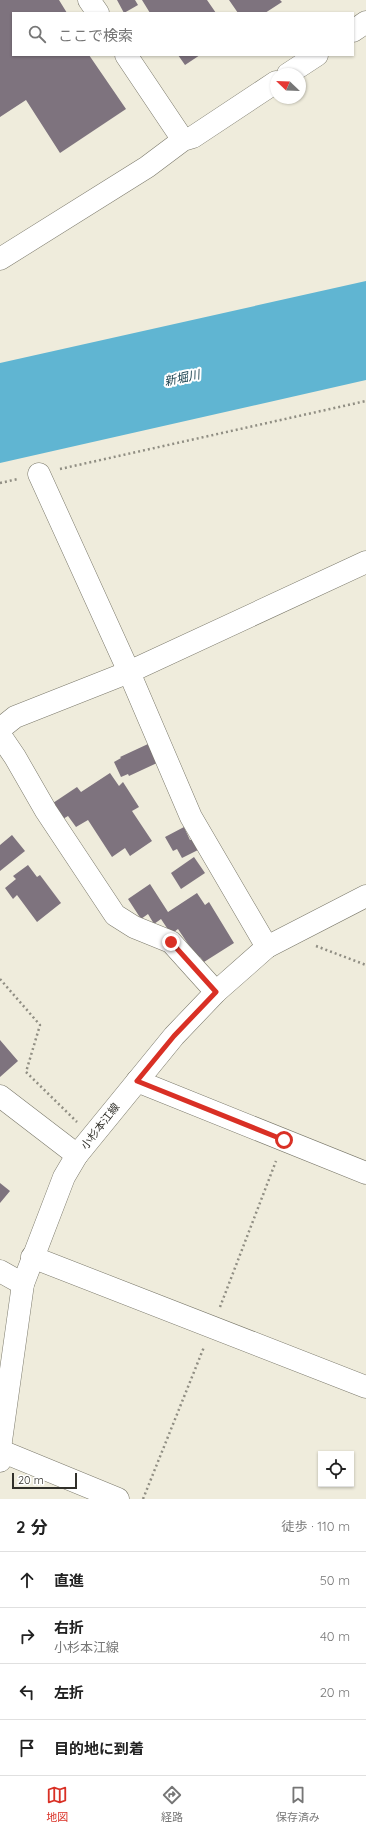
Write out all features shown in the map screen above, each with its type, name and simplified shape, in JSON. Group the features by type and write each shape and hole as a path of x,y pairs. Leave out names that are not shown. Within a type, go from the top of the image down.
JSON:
{"street":[{"path":"89,0 97,12"},
{"path":"354,30 366,22"},
{"path":"127,56 183,140"},
{"path":"297,68 315,56"},
{"path":"0,259 147,167 183,140 193,137 270,86"},
{"path":"39,474 129,672 191,817 267,947"},
{"path":"216,992 171,942 134,927 115,915 46,811 0,729 15,717 129,672 366,562"},
{"name":"小杉本江線","path":"1,1456 1,1441 23,1284 32,1257 64,1177 77,1154 174,1036 216,992 267,947 366,896"},
{"path":"137,1081 366,1172"},
{"path":"0,1096 77,1154"},
{"path":"32,1257 366,1387"},
{"path":"0,1271 23,1284"},
{"path":"0,1288 23,1284"},
{"path":"1,1456 118,1499"}],"path":[{"path":"0,483 366,401"},
{"path":"289,936 366,966"},
{"path":"0,980 40,1025 26,1072 78,1123"}],"water":[{"name":"新堀川","path":"366,281 366,380 0,463 0,363"}],"building":[{"path":"0,0 59,0 66,12 12,12 12,56 90,56 126,109 60,153 26,100 0,117"},
{"path":"117,0 135,0 138,5 123,12"},
{"path":"142,0 207,0 215,12 149,12"},
{"path":"229,0 280,0 282,2 267,12 237,12"},
{"path":"179,56 198,56 185,65"},
{"path":"148,744 157,763 129,776 128,774 121,777 114,762 121,758 120,757"},
{"path":"110,773 119,786 123,782 139,807 132,811 152,841 130,856 125,848 112,857 88,820 76,827 68,816 63,819 53,803 77,787 81,792"},
{"path":"184,827 190,840 193,839 198,850 182,858 177,849 173,851 165,837"},
{"path":"12,835 25,851 0,871 0,845"},
{"path":"194,857 205,873 181,889 171,873"},
{"path":"28,865 37,877 40,875 61,903 37,922 17,895 13,899 5,888 16,879 13,876"},
{"path":"150,884 168,912 197,893 205,905 209,902 234,943 204,962 200,957 198,959 178,929 171,934 161,919 154,924 148,914 141,919 128,899"},
{"path":"0,1040 18,1061 0,1077"},
{"path":"0,1183 10,1191 0,1203"}],"route":[{"path":"171,942 216,992 174,1036 137,1081 284,1140"}]}
